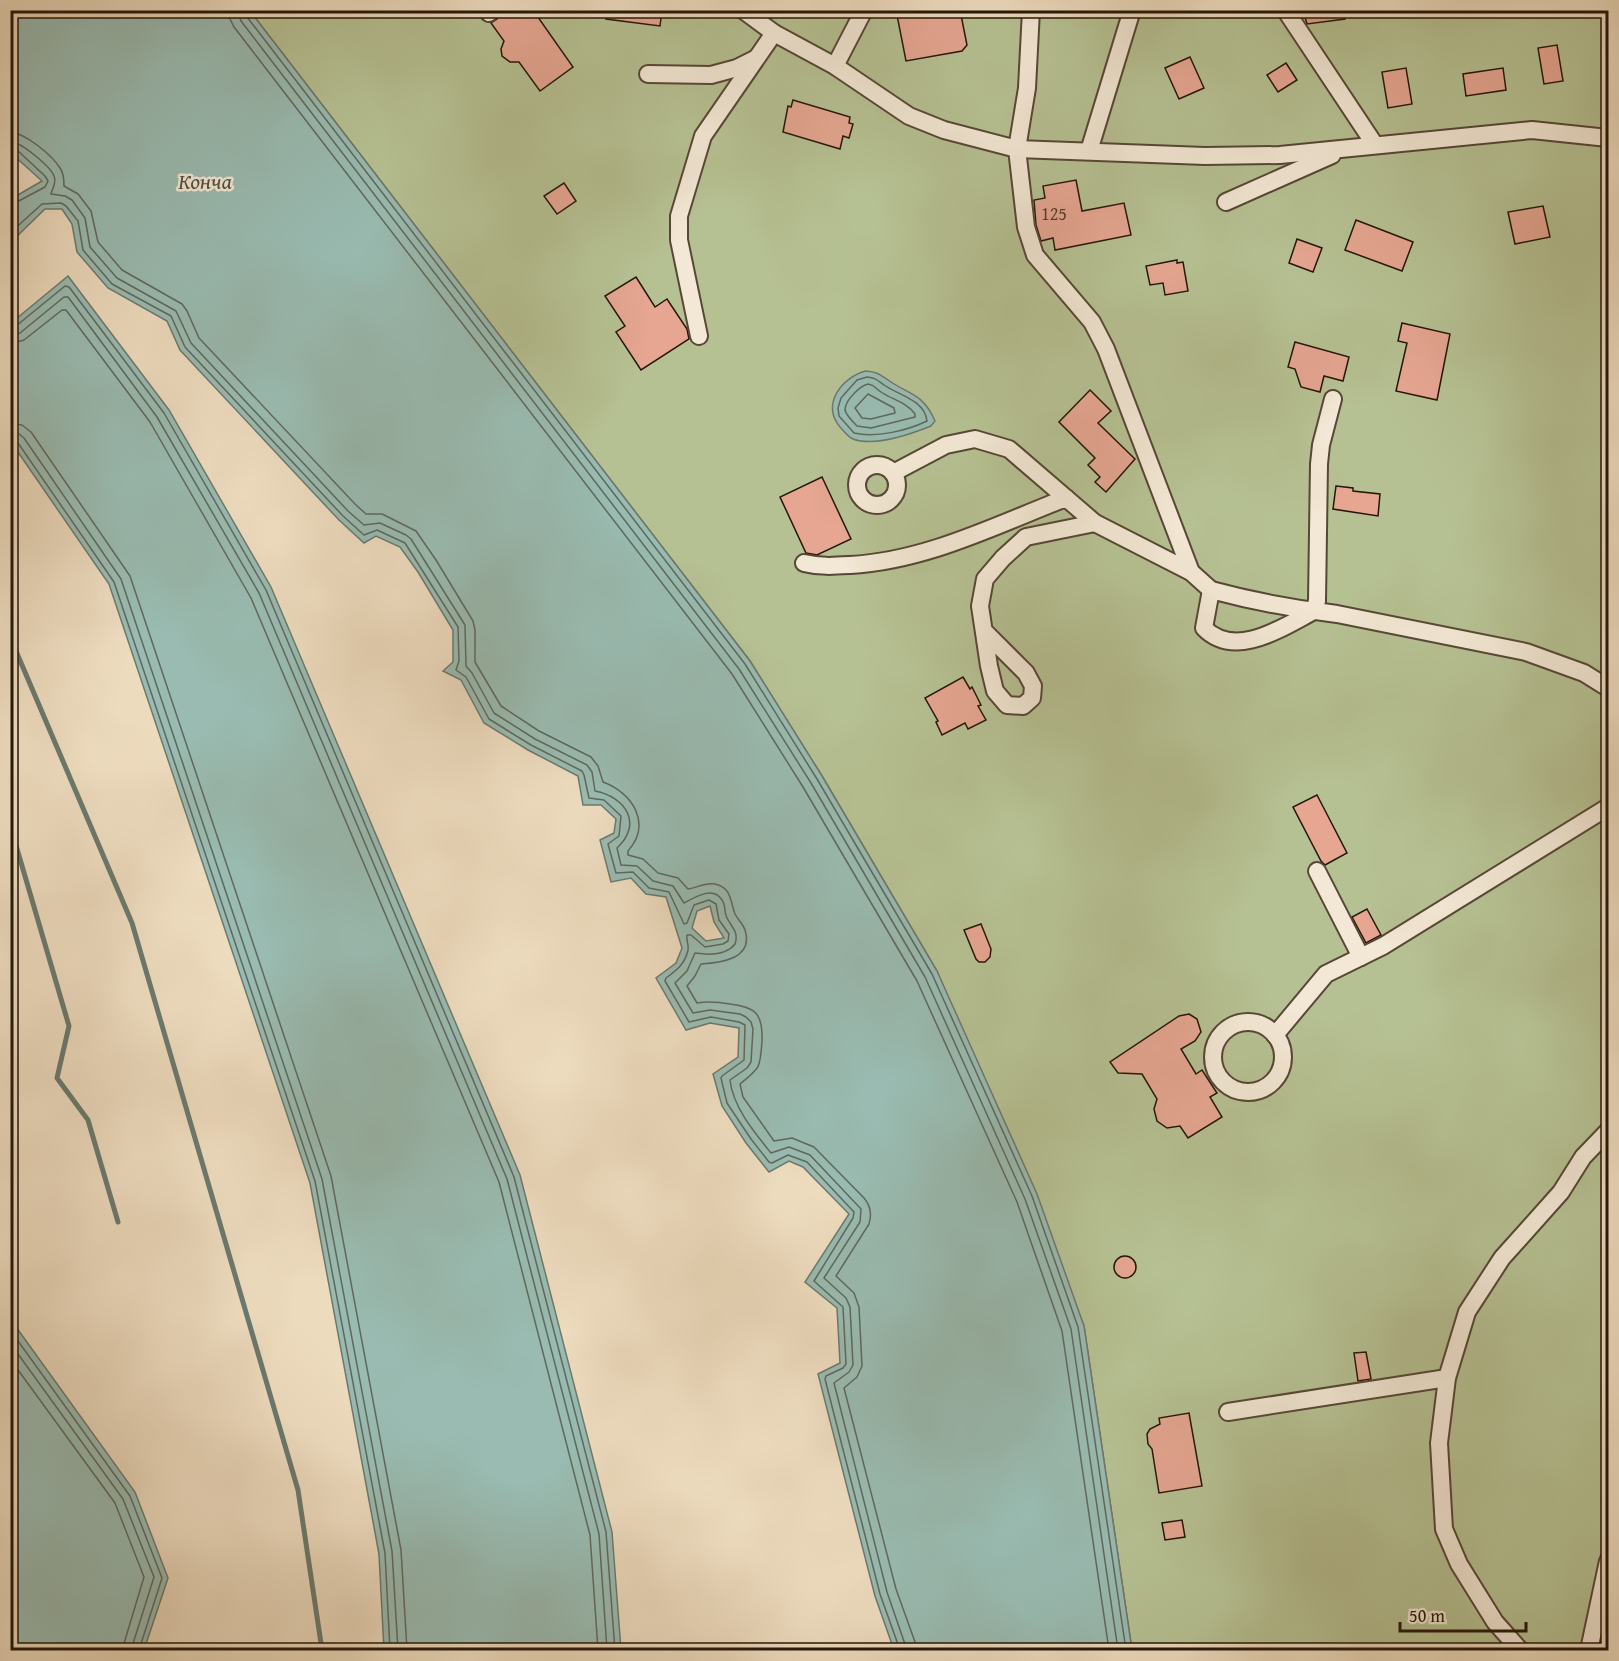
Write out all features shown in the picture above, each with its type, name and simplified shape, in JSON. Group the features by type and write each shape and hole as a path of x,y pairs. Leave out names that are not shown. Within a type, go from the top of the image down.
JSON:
{"street":[{"path":"742,10 774,33 835,66 909,116 944,130 1017,149 1216,156 1280,155 1532,130 1608,138"},
{"path":"835,66 864,10"},
{"path":"1030,10 1027,88 1017,149 1026,227 1035,255 1092,322 1106,348 1191,572"},
{"path":"1089,150 1132,10"},
{"path":"1286,12 1375,145"},
{"path":"699,336 679,240 679,216 703,136 774,33"},
{"path":"648,74 711,75 737,68 756,59"},
{"path":"1226,202 1346,150"},
{"path":"1211,590 1204,628 1211,636 1240,643 1268,634 1314,611 1317,601 1319,464 1321,445 1333,399"},
{"path":"893,473 946,445 975,439 1009,449 1095,523 1191,572 1211,590 1249,600 1526,652 1584,673 1608,688"},
{"path":"804,563 818,567 876,564 922,553 1066,498"},
{"path":"984,631 980,606 985,579 1003,558 1026,537 1095,523"},
{"path":"1275,1035 1326,974 1383,946 1608,807"},
{"path":"1317,871 1361,957"},
{"path":"1251,1022 1262,1024 1275,1035 1280,1040 1284,1051 1284,1063 1273,1084 1251,1093 1239,1092 1228,1087 1219,1078 1214,1068 1215,1046 1221,1035 1229,1028 1239,1023 1251,1022"},
{"path":"1520,1650 1495,1622 1459,1564 1444,1529 1439,1443 1447,1378 1467,1312 1502,1258 1561,1192 1583,1157 1608,1131"},
{"path":"1228,1412 1447,1378"},
{"path":"1589,1650 1608,1561"}],"green space":[{"path":"250,11 1608,11 1608,1650 1132,1650 1084,1326 937,971 822,776 750,661"}],"water":[{"name":"Конча","path":"11,10 250,11 750,661 822,776 937,971 1037,1194 1084,1326 1132,1650 894,1650 875,1596 818,1374 840,1363 837,1308 805,1282 849,1214 803,1167 789,1161 769,1172 746,1143 722,1106 713,1074 738,1057 739,1028 710,1023 686,1030 656,978 676,963 682,948 666,897 646,894 631,878 611,882 600,840 614,833 616,819 601,805 583,805 578,776 528,750 484,723 461,680 443,671 453,662 453,630 400,547 376,536 364,543 339,520 180,350 167,321 108,288 77,252 72,224 62,209 45,209 11,242 11,199 42,181 11,153","holes":["710,906 714,922 724,938 706,941 692,928 697,911"]},
{"path":"68,276 169,410 271,587 520,1175 612,1532 621,1650 384,1650 379,1554 310,1183 109,584 11,442 11,323"},
{"path":"866,371 878,374 915,396 926,405 935,421 931,426 882,441 862,441 849,437 835,418 834,401 842,385 857,374"},
{"path":"11,1320 135,1492 168,1578 144,1650 11,1650"}],"building":[{"path":"501,10 533,10 573,67 540,91 519,62 510,62 502,56 501,49 504,41 491,23 497,19"},
{"path":"606,10 662,10 660,26 606,19"},
{"path":"896,10 960,10 967,45 962,51 906,61"},
{"path":"1303,10 1345,10 1345,19 1307,24"},
{"path":"1557,45 1563,81 1544,84 1538,48"},
{"path":"1190,57 1204,88 1179,99 1165,68"},
{"path":"1286,63 1297,80 1278,92 1267,75"},
{"path":"1406,68 1412,104 1388,108 1382,72"},
{"path":"1503,68 1506,90 1466,96 1463,74"},
{"path":"793,100 850,117 849,123 853,124 849,138 843,136 840,149 783,132 788,106 791,107"},
{"path":"1076,180 1082,211 1124,203 1131,235 1055,250 1053,238 1041,241 1036,225 1034,200 1045,198 1043,186"},
{"path":"564,183 576,201 557,214 544,196"},
{"path":"1543,206 1550,237 1515,244 1508,212"},
{"path":"1356,220 1413,242 1402,271 1345,250"},
{"path":"1297,239 1322,248 1313,272 1289,263"},
{"path":"1177,260 1177,263 1183,262 1188,291 1165,295 1163,283 1150,285 1146,266"},
{"path":"636,277 655,307 667,299 687,329 689,339 641,370 616,332 625,326 605,296"},
{"path":"1402,323 1450,334 1437,400 1396,391 1407,343 1398,341"},
{"path":"1295,342 1349,357 1343,381 1324,376 1320,392 1301,387 1295,369 1288,367"},
{"path":"1090,390 1111,411 1098,423 1135,459 1106,492 1095,482 1100,477 1088,465 1095,458 1059,422"},
{"path":"822,477 851,539 817,555 806,553 780,497"},
{"path":"1336,486 1353,488 1353,491 1380,494 1378,516 1333,509"},
{"path":"963,677 970,689 972,687 981,705 978,706 986,720 968,729 965,723 942,735 936,722 938,721 925,698"},
{"path":"1317,795 1347,853 1325,865 1293,807"},
{"path":"1367,909 1381,935 1366,943 1352,917"},
{"path":"981,924 991,949 990,957 985,962 979,962 976,959 964,930"},
{"path":"1189,1014 1197,1019 1201,1032 1195,1041 1181,1049 1196,1074 1202,1070 1217,1093 1210,1097 1222,1117 1188,1138 1180,1126 1167,1128 1157,1121 1154,1109 1157,1099 1142,1074 1118,1073 1110,1062 1179,1016"},
{"path":"1125,1256 1133,1259 1136,1267 1133,1275 1125,1278 1117,1275 1114,1267 1117,1259"},
{"path":"1366,1352 1371,1379 1358,1381 1354,1353"},
{"path":"1189,1413 1202,1486 1159,1493 1152,1449 1148,1444 1147,1434 1150,1429 1160,1424 1159,1418"},
{"path":"1182,1520 1185,1537 1165,1540 1162,1523"}],"waterway":[{"path":"10,637 132,923 298,1490 322,1650"},
{"path":"10,825 69,1026 57,1078 88,1120 118,1222"}]}
